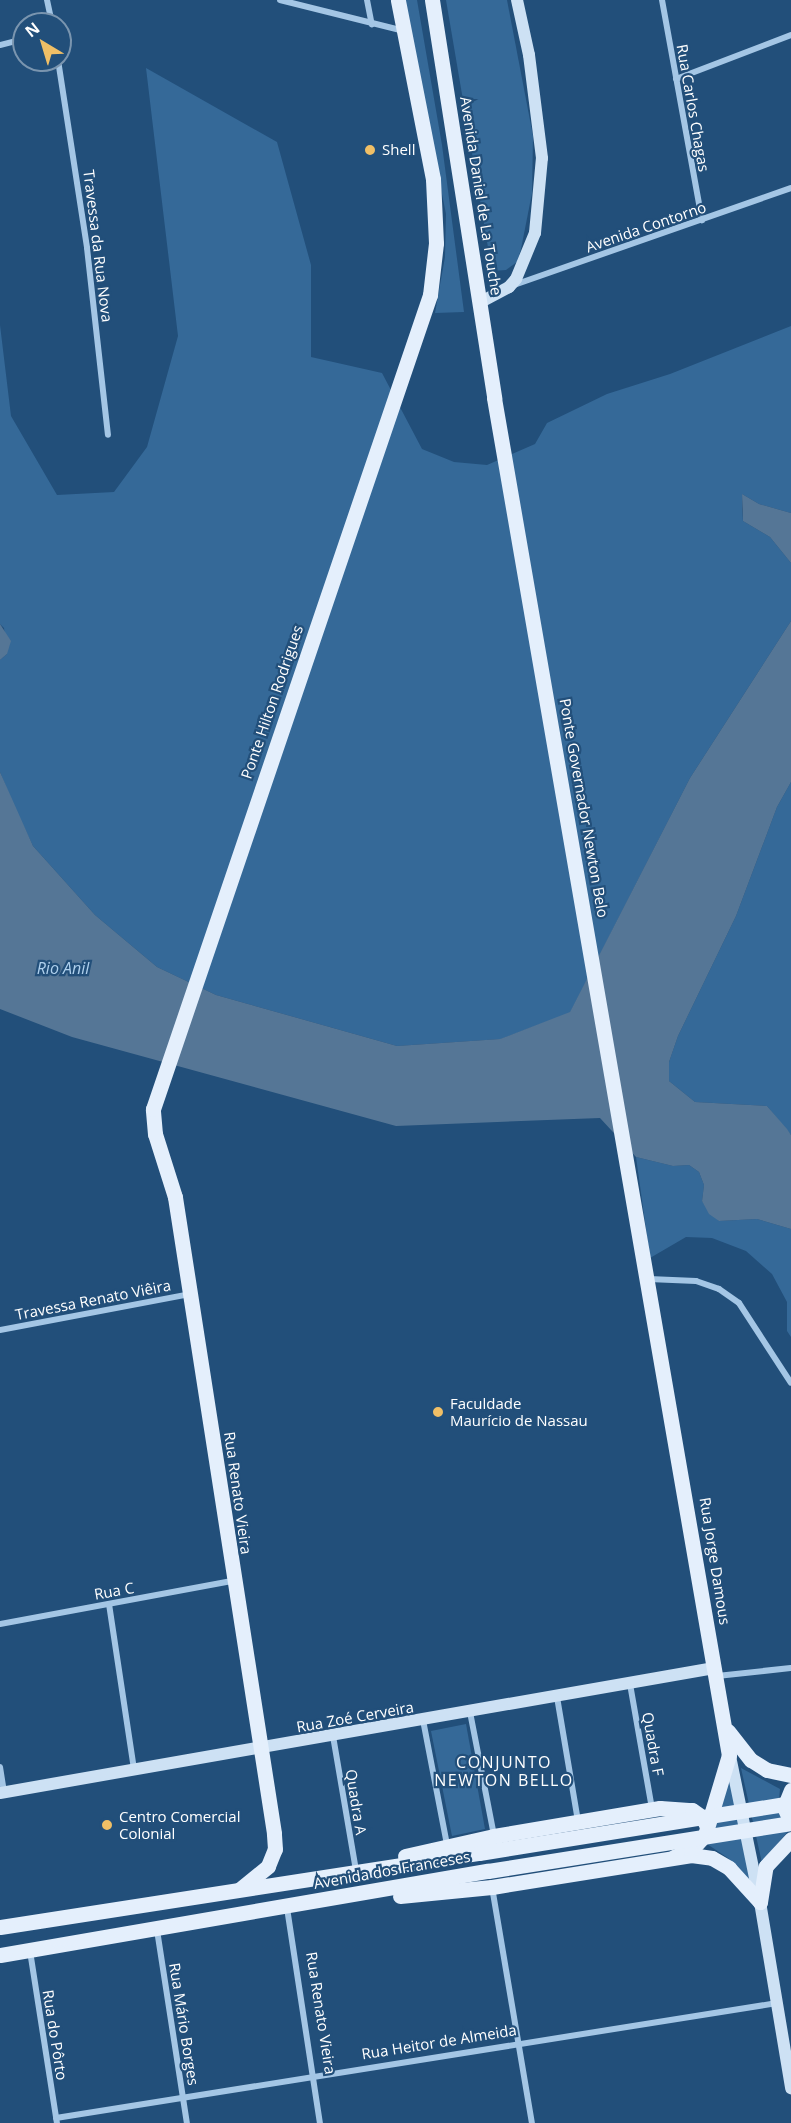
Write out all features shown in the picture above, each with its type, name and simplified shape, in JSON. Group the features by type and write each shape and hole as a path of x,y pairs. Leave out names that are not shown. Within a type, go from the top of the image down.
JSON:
{"main road":[{"path":"398,0 405,31"},
{"name":"Avenida Daniel de La Touche","path":"432,0 494,398"},
{"name":"Ponte Hilton Rodrigues","path":"156,1091 422,325 434,273 436,213 405,31"},
{"name":"Ponte Governador Newton Belo","path":"494,398 638,1225"},
{"name":"Rua Renato Vieira","path":"156,1091 155,1134 175,1197 275,1849 264,1871 240,1889"},
{"name":"Rua Jorge Damous","path":"638,1225 729,1755"},
{"path":"724,1722 751,1760 767,1770 791,1775"},
{"path":"674,1857 691,1850 705,1834 729,1755"},
{"path":"791,1790 784,1807 791,1823"},
{"name":"Avenida dos Franceses","path":"0,1927 791,1803"},
{"path":"356,1872 447,1845 652,1809 692,1810 705,1821 705,1834"},
{"name":"Avenida dos Franceses","path":"0,1955 287,1908 488,1871 791,1823"},
{"path":"760,1902 766,1866 791,1839"},
{"path":"287,1908 492,1887 674,1857 699,1855 718,1861 744,1882 760,1902"}],"street":[{"path":"280,0 372,25 405,31"},
{"path":"367,0 372,25"},
{"path":"479,303 509,287 524,267 533,242 542,158 529,55 517,0"},
{"name":"Rua Carlos Chagas","path":"662,0 702,220"},
{"path":"676,79 791,35"},
{"name":"Travessa da Rua Nova","path":"60,72 87,248 108,435"},
{"name":"Avenida Contorno","path":"509,287 791,188"},
{"path":"648,1279 696,1281 719,1289 739,1303 791,1383"},
{"name":"Travessa Renato Viêira","path":"0,1330 191,1293"},
{"name":"Rua C","path":"0,1624 233,1581"},
{"path":"109,1604 134,1770"},
{"path":"715,1672 791,1668"},
{"name":"Rua Zoé Cerveira","path":"2,1793 259,1750 630,1683 715,1672"},
{"name":"Quadra F","path":"630,1683 652,1809"},
{"path":"557,1697 579,1822"},
{"path":"470,1712 494,1836"},
{"path":"423,1720 447,1845"},
{"name":"Quadra A","path":"333,1736 356,1872"},
{"name":"Rua Jorge Damous","path":"729,1755 760,1902 791,2088"},
{"path":"0,1767 2,1793"},
{"path":"492,1887 532,2123"},
{"name":"Rua Renato Vieira","path":"287,1908 320,2123"},
{"name":"Rua Mário Borges","path":"157,1929 187,2123"},
{"name":"Rua do Pôrto","path":"30,1950 56,2121"},
{"name":"Rua Heitor de Almeida","path":"56,2121 183,2098 791,2001"}],"shaded area":[{"path":"403,0 417,0 442,145 464,312 435,313 445,257 446,214"},
{"path":"446,0 507,0 533,136 532,193 521,249 517,262 506,270 492,271"},
{"path":"146,68 277,142 311,265 311,357 382,373 422,449 454,462 487,465 535,444 547,423 607,394 670,374 791,326 791,513 759,504 742,494 742,509 743,521 770,537 791,563 791,621 690,778 570,1013 501,1039 397,1046 216,995 157,967 95,915 33,846 14,806 0,772 0,660 7,654 4,628 0,624 0,325 11,416 57,495 114,492 147,447 178,336"},
{"path":"791,782 791,1135 767,1106 695,1102 669,1081 669,1062 678,1036 736,916 777,807"},
{"path":"636,1157 673,1166 689,1165 699,1172 704,1185 702,1201 719,1221 757,1219 791,1229 791,1337 787,1331 787,1302 772,1274 746,1251 712,1238 686,1237 650,1258"},
{"path":"466,1724 485,1829 452,1836 431,1731"},
{"path":"741,1768 780,1789 778,1810 789,1830 762,1863"},
{"path":"730,1779 750,1881 728,1858 707,1844 725,1783"}],"water":[{"path":"742,494 759,504 791,513 791,563 770,537 743,521"},
{"name":"Rio Anil","path":"791,621 791,782 777,807 736,916 678,1036 669,1062 669,1081 695,1102 767,1106 787,1129 791,1135 791,1229 757,1219 719,1221 709,1214 702,1201 704,1185 699,1172 689,1165 673,1166 636,1157 600,1118 396,1126 72,1037 0,1009 0,772 33,846 95,915 157,967 216,995 397,1046 500,1039 570,1012 690,778"},
{"path":"0,624 11,641 7,654 0,660"}],"place":[{"name":"Shell","path":"370,150"},
{"name":"Faculdade Maurício de Nassau","path":"438,1412"},
{"name":"Centro Comercial Colonial","path":"107,1825"}],"district":[{"name":"CONJUNTO NEWTON BELLO","path":"504,1771"}]}
